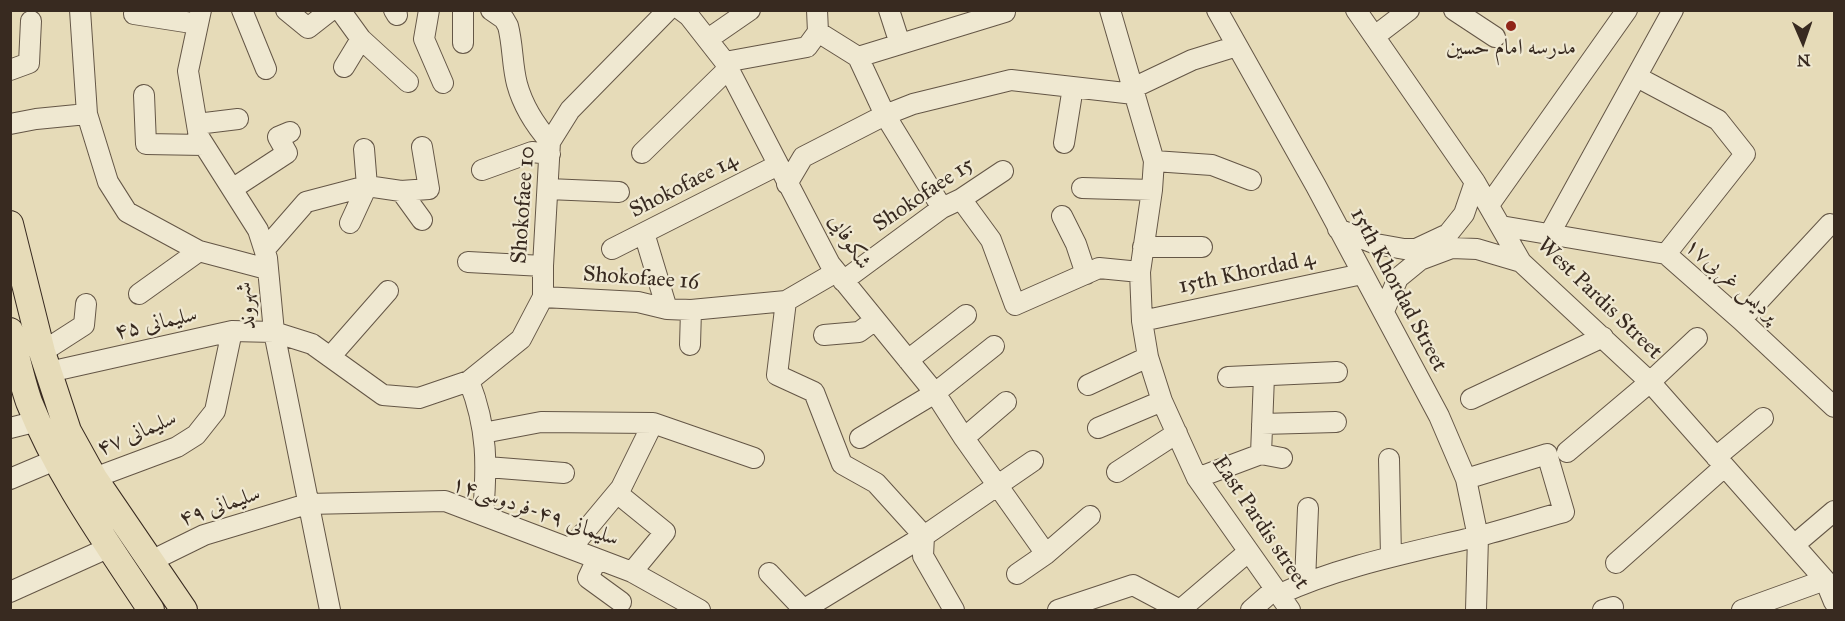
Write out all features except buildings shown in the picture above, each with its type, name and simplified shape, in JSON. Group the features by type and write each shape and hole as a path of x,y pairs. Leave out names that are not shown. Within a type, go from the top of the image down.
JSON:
{"main road":[{"path":"10,224 45,362 68,431 94,478 184,610"},
{"path":"10,331 22,379 55,460 151,610"}],"street":[{"path":"80,10 87,114 108,182 127,212 199,251 267,269"},
{"path":"242,10 266,69"},
{"path":"286,10 308,28 331,10"},
{"path":"340,10 361,39 408,82"},
{"path":"429,10 424,39 443,83"},
{"path":"463,10 463,43"},
{"path":"483,170 532,152 550,148 517,83 508,26 504,19 491,10"},
{"name":"Shokofaee 10","path":"469,381 521,339 543,297 550,148 570,110 668,10"},
{"name":"شکوفایی","path":"681,10 689,16 727,65 839,277 935,393 1046,554"},
{"path":"708,39 750,10"},
{"path":"642,153 727,65 807,47 818,32 817,10"},
{"path":"889,10 900,44"},
{"name":"East Pardis street","path":"1110,10 1154,161 1140,272 1142,321 1148,357 1162,401 1197,478 1282,598"},
{"name":"15th Khordad Street","path":"1217,10 1384,311 1439,416 1466,479 1478,537 1476,610"},
{"name":"West Pardis Street","path":"1356,10 1475,182 1521,262 1650,382 1825,580 1834,602"},
{"path":"1375,36 1409,10"},
{"path":"1454,10 1495,37"},
{"path":"1489,205 1627,10"},
{"path":"1549,236 1673,10"},
{"path":"858,57 900,44 970,16 1005,12"},
{"path":"134,14 200,17"},
{"name":"شهروند","path":"200,17 188,71 199,137 258,230 265,249 274,332 330,610"},
{"path":"10,69 29,63 31,21"},
{"path":"818,32 858,57 885,115 942,208"},
{"path":"344,67 361,39"},
{"path":"788,184 803,157 885,115 913,104 1011,80 1134,91 1192,60 1237,46"},
{"path":"1637,77 1718,120 1744,154 1666,254"},
{"path":"1064,143 1073,87"},
{"path":"144,95 146,144 204,145"},
{"path":"10,124 87,114"},
{"path":"197,124 238,119"},
{"path":"232,189 287,153 278,137 290,132"},
{"path":"265,249 306,202 367,186 401,191 429,189 423,147"},
{"path":"350,223 367,186 364,149"},
{"path":"1154,161 1212,165 1251,180"},
{"name":"Shokofaee 14","path":"612,249 778,165"},
{"name":"Shokofaee 15","path":"839,277 942,208 961,199 1003,171"},
{"path":"1338,229 1376,244 1416,249 1448,234 1464,214 1475,182"},
{"path":"1082,188 1152,190"},
{"path":"548,189 619,192"},
{"path":"401,191 422,220"},
{"path":"961,199 991,240 1015,304 1099,268 1140,272"},
{"path":"1062,216 1076,244 1086,274"},
{"path":"1741,320 1830,224"},
{"name":"پردیس غربی۱۷","path":"1501,226 1549,236 1666,254 1834,405"},
{"path":"644,233 667,309"},
{"path":"1143,247 1202,247"},
{"path":"1384,311 1398,278 1420,260 1452,248 1477,249 1521,262"},
{"path":"139,294 199,251"},
{"path":"468,262 543,266"},
{"name":"15th Khordad 4","path":"1142,321 1362,274"},
{"name":"Shokofaee 16","path":"543,297 638,302 667,309 691,310 786,301 839,277"},
{"path":"330,357 387,291"},
{"path":"786,301 777,375 814,392 842,464 876,483 924,536 923,556 954,610"},
{"path":"45,362 84,325 86,304"},
{"path":"690,345 691,310"},
{"path":"908,360 966,315"},
{"path":"824,335 859,332 874,321"},
{"name":"سلیمانی ۴۵","path":"45,362 232,331 274,332 312,344 383,395 419,398 469,381"},
{"name":"سلیمانی ۴۷","path":"94,478 177,447 196,435 215,411 232,331"},
{"path":"1471,399 1603,337"},
{"path":"1567,452 1650,382 1697,338"},
{"path":"860,438 935,393 994,346"},
{"path":"1088,385 1148,357"},
{"path":"1228,377 1336,372"},
{"path":"1260,454 1264,376"},
{"path":"469,381 479,407 487,467 483,515"},
{"path":"1098,428 1162,401"},
{"path":"964,438 1006,402"},
{"path":"1616,563 1763,418"},
{"path":"10,428 38,421"},
{"path":"483,433 541,422 653,423 754,458"},
{"path":"1262,424 1336,422"},
{"path":"571,548 617,492 653,423"},
{"path":"1117,472 1177,434"},
{"path":"1197,478 1260,454 1282,458"},
{"path":"1251,610 1282,598 1305,582 1564,512 1547,454 1466,479"},
{"path":"1389,459 1391,557"},
{"path":"10,479 55,460"},
{"path":"769,573 804,610 924,536 1033,461"},
{"path":"487,467 564,473"},
{"path":"617,492 665,532 632,572"},
{"name":"سلیمانی ۴۹-فردوسی۱۴","path":"308,504 445,501 632,572 700,610"},
{"name":"سلیمانی ۴۹","path":"151,561 204,535 308,504"},
{"path":"1305,582 1308,508"},
{"path":"1794,545 1834,511"},
{"path":"1017,574 1046,554 1090,516"},
{"path":"10,592 110,547"},
{"path":"1058,610 1132,585 1180,610 1248,552"},
{"path":"597,559 588,578 621,602"},
{"path":"1742,610 1825,580"}],"place":[{"name":"مدرسه امام حسین","path":"1511,26"}]}
